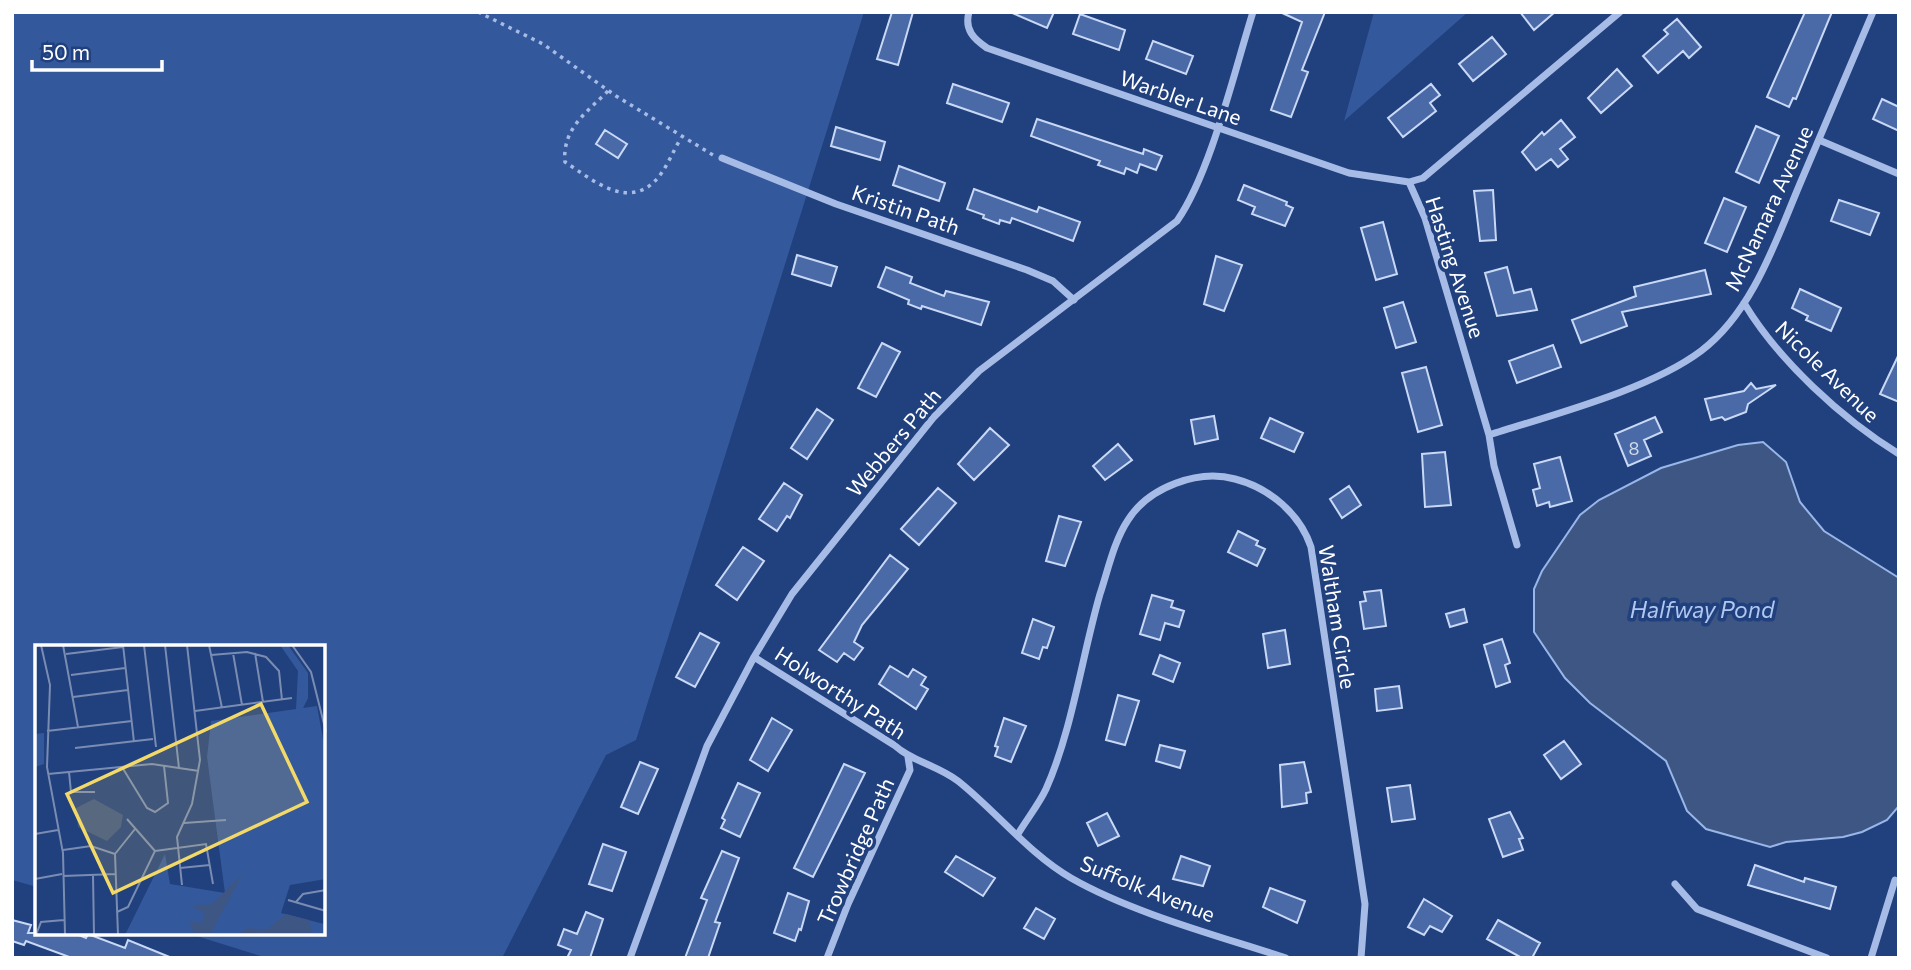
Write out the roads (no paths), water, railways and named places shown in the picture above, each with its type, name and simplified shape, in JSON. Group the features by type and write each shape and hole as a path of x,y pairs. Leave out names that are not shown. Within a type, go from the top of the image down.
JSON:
{"street":[{"name":"Warbler Lane","path":"969,12 968,29 973,38 987,48 1349,173 1409,182"},
{"name":"Webbers Path","path":"630,958 707,746 754,657 792,594 933,418 979,371 1177,221 1192,195 1253,12"},
{"name":"Hasting Avenue","path":"1517,545 1494,466 1489,435 1425,218 1409,182 1423,178 1620,12"},
{"name":"McNamara Avenue","path":"1489,435 1577,407 1665,373 1700,352 1719,335 1744,303 1770,253 1873,12"},
{"path":"1819,140 1899,174"},
{"name":"Kristin Path","path":"722,158 836,204 1027,270 1053,281 1074,300"},
{"name":"Nicole Avenue","path":"1744,303 1762,334 1825,396 1874,439 1899,454"},
{"name":"Waltham Circle","path":"1018,834 1046,789 1114,550 1128,520 1146,499 1171,484 1207,477 1234,478 1264,491 1282,504 1297,519 1311,547 1365,904 1361,958"},
{"name":"Holworthy Path","path":"754,657 894,745 908,758"},
{"name":"Suffolk Avenue","path":"908,758 939,768 956,780 1070,878 1107,895 1286,958"},
{"name":"Trowbridge Path","path":"827,958 848,904 910,770 908,758"},
{"path":"1871,958 1895,880"},
{"path":"1675,884 1697,909 1827,958"}],"water":[{"name":"Halfway Pond","path":"1763,442 1786,462 1800,502 1824,531 1899,578 1899,806 1887,820 1862,832 1843,837 1786,842 1770,847 1706,829 1687,811 1666,761 1590,703 1565,678 1534,632 1534,589 1542,571 1580,515 1599,500 1661,468 1738,445"}]}
